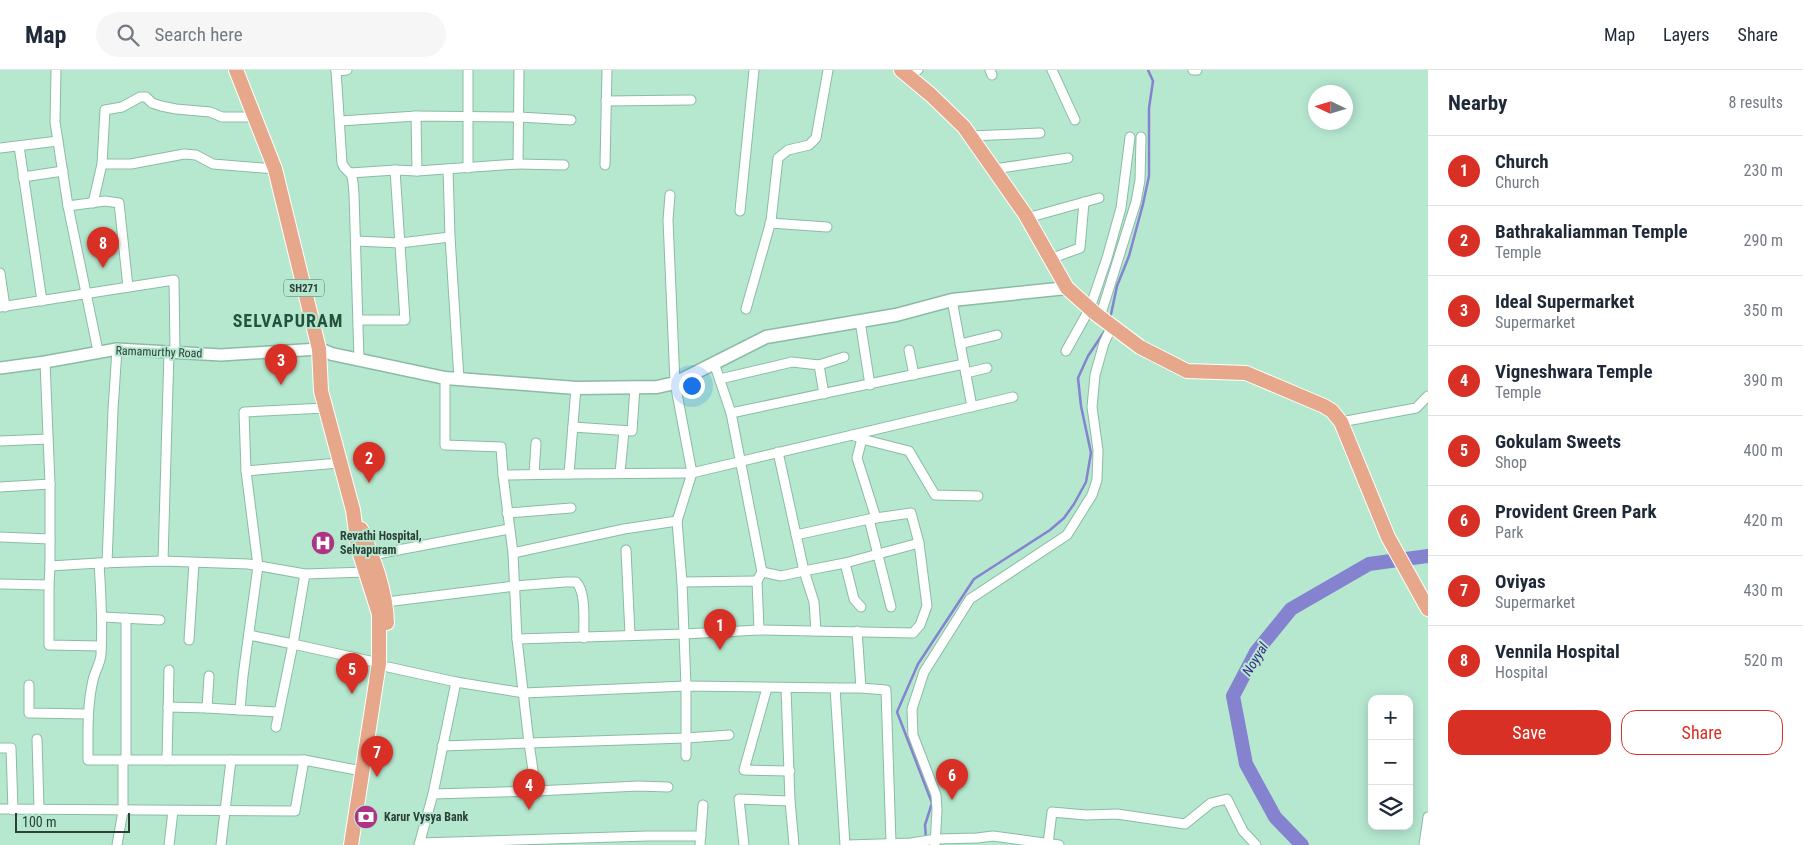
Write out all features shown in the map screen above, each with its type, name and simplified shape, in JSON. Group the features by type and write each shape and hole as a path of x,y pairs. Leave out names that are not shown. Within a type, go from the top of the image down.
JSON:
{"main road":[{"name":"SH271","path":"236,70 274,168 318,349 321,390 325,408 352,510 358,548 379,614 383,665 362,771 351,845"},
{"path":"909,72 970,136 994,168 1027,218 1067,288 1102,318 1140,347 1187,371 1246,373 1332,411 1340,422 1388,537 1425,602"},
{"path":"318,349 332,354 445,378 576,388 656,387 675,383 766,337 896,315 952,300 1067,288"},
{"path":"319,373 324,363 332,354"},
{"path":"352,510 372,555 386,602 383,665 360,845"}],"street":[{"path":"56,70 55,122 68,206 98,351"},
{"path":"347,70 336,70 342,164 344,169 350,172 417,171 518,164 564,165"},
{"path":"468,70 468,168"},
{"path":"518,164 519,70"},
{"path":"605,165 606,70"},
{"path":"740,211 754,70"},
{"path":"746,309 770,224 778,158 788,150 809,145 816,138 828,70"},
{"path":"1052,70 1075,120"},
{"path":"93,203 102,164 105,110 122,107 140,96 152,103 176,109 210,112 222,117 253,117"},
{"path":"606,101 691,100"},
{"path":"340,121 416,116 519,117 572,120"},
{"path":"416,116 417,171"},
{"path":"970,136 1040,133"},
{"path":"940,842 936,795 913,735 912,709 924,672 970,599 1067,534 1092,495 1097,480 1098,450 1092,407 1095,376 1104,343 1102,318 1107,258 1121,208 1130,137"},
{"path":"1066,351 1102,318 1136,202 1140,180 1141,137"},
{"path":"0,148 58,141"},
{"path":"19,146 42,301"},
{"path":"102,164 131,164 184,154 196,155 213,164 274,168"},
{"path":"994,168 1068,158"},
{"path":"448,169 450,237 459,379"},
{"path":"359,320 404,320 395,170"},
{"path":"24,178 63,171"},
{"path":"350,172 353,186 356,241 359,360"},
{"path":"670,195 668,220 675,383 692,473 677,521 682,582 686,686 686,756"},
{"path":"1027,218 1099,198"},
{"path":"68,206 105,202 119,203 128,287"},
{"path":"1050,259 1080,248 1084,202"},
{"path":"770,224 827,227"},
{"path":"356,241 400,243 450,237"},
{"path":"0,273 2,307 174,280 163,561"},
{"path":"952,300 972,407"},
{"path":"860,321 870,385"},
{"path":"960,344 997,335"},
{"path":"117,348 103,563 100,665 93,679 88,714 88,760 304,760 362,771"},
{"name":"Ramamurthy Road","path":"0,368 45,362 117,348 221,354 318,349"},
{"path":"909,350 914,375"},
{"path":"720,379 792,362 819,365 844,357"},
{"path":"45,362 50,484 49,645 101,646"},
{"path":"714,363 732,413 759,576 759,630"},
{"path":"819,365 824,394"},
{"path":"732,413 914,375 987,368"},
{"path":"445,378 445,446 500,447 513,553 517,639 536,791"},
{"path":"572,427 632,431 636,387"},
{"path":"569,474 576,388"},
{"path":"1340,422 1416,408 1428,396"},
{"path":"503,475 692,473 1013,397"},
{"path":"240,710 258,566 246,471 244,412 325,408"},
{"path":"620,473 624,431"},
{"path":"852,435 910,451 935,495 978,496"},
{"path":"0,441 48,439"},
{"path":"862,439 857,458 873,519 891,607"},
{"path":"534,474 536,443"},
{"path":"778,452 804,571 814,602 816,631"},
{"path":"246,471 339,462"},
{"path":"0,487 50,484"},
{"path":"508,513 571,508"},
{"path":"517,639 759,630 913,633 920,625 927,606 919,543 911,513 796,535"},
{"path":"513,553 624,529 677,521"},
{"path":"372,555 509,529"},
{"path":"0,537 50,538"},
{"path":"682,582 781,576 845,564 919,543"},
{"path":"626,550 630,636"},
{"path":"50,566 163,561 258,566 305,574 367,572"},
{"path":"189,640 194,563"},
{"path":"845,564 854,599 861,607"},
{"path":"276,727 305,574"},
{"path":"386,602 515,586 576,582 580,586 582,594 584,638"},
{"path":"0,584 49,585"},
{"path":"102,618 160,620"},
{"path":"118,845 125,760 126,618"},
{"path":"857,631 861,688"},
{"path":"249,635 456,682 524,693 686,686 886,690 891,844"},
{"path":"167,760 169,670"},
{"path":"207,708 209,676"},
{"path":"456,682 433,794 420,844 700,841 703,805"},
{"path":"29,685 29,713 88,714"},
{"path":"767,688 744,770 790,771"},
{"path":"786,688 790,801 794,845"},
{"path":"836,688 846,845 992,841 1059,845"},
{"path":"168,707 278,712"},
{"path":"442,746 729,735"},
{"path":"37,740 39,808"},
{"path":"0,748 11,748 13,810"},
{"path":"220,845 231,760"},
{"path":"0,809 295,811 304,760"},
{"path":"433,794 638,786 668,788"},
{"path":"744,845 739,799 790,801"},
{"path":"1048,844 1052,812 1086,815 1117,814 1185,824 1211,803 1227,799 1243,831 1256,845"},
{"path":"169,845 173,811"},
{"path":"1424,845 1428,817"}],"waterway":[{"path":"1110,319 1117,286 1129,256 1149,176 1149,108 1153,81 1148,70"},
{"path":"926,839 925,825 932,803 897,712 918,664 974,579 1050,530 1064,518 1074,504 1086,482 1091,453 1081,406 1078,378 1088,356 1106,329"},
{"name":"Noyyal","path":"1302,845 1275,817 1246,764 1233,696 1256,652 1291,609 1369,564 1428,556"}],"place":[{"name":"Vennila Hospital","path":"103,268"},
{"name":"Ideal Supermarket","path":"281,385"},
{"name":"Bathrakaliamman Temple","path":"369,483"},
{"name":"Revathi Hospital, Selvapuram","path":"323,543"},
{"name":"Church","path":"720,650"},
{"name":"Gokulam Sweets","path":"352,694"},
{"name":"Oviyas","path":"377,777"},
{"name":"Provident Green Park","path":"952,800"},
{"name":"Vigneshwara Temple","path":"529,810"},
{"name":"Karur Vysya Bank","path":"366,817"}],"district":[{"name":"SELVAPURAM","path":"288,321"}]}
